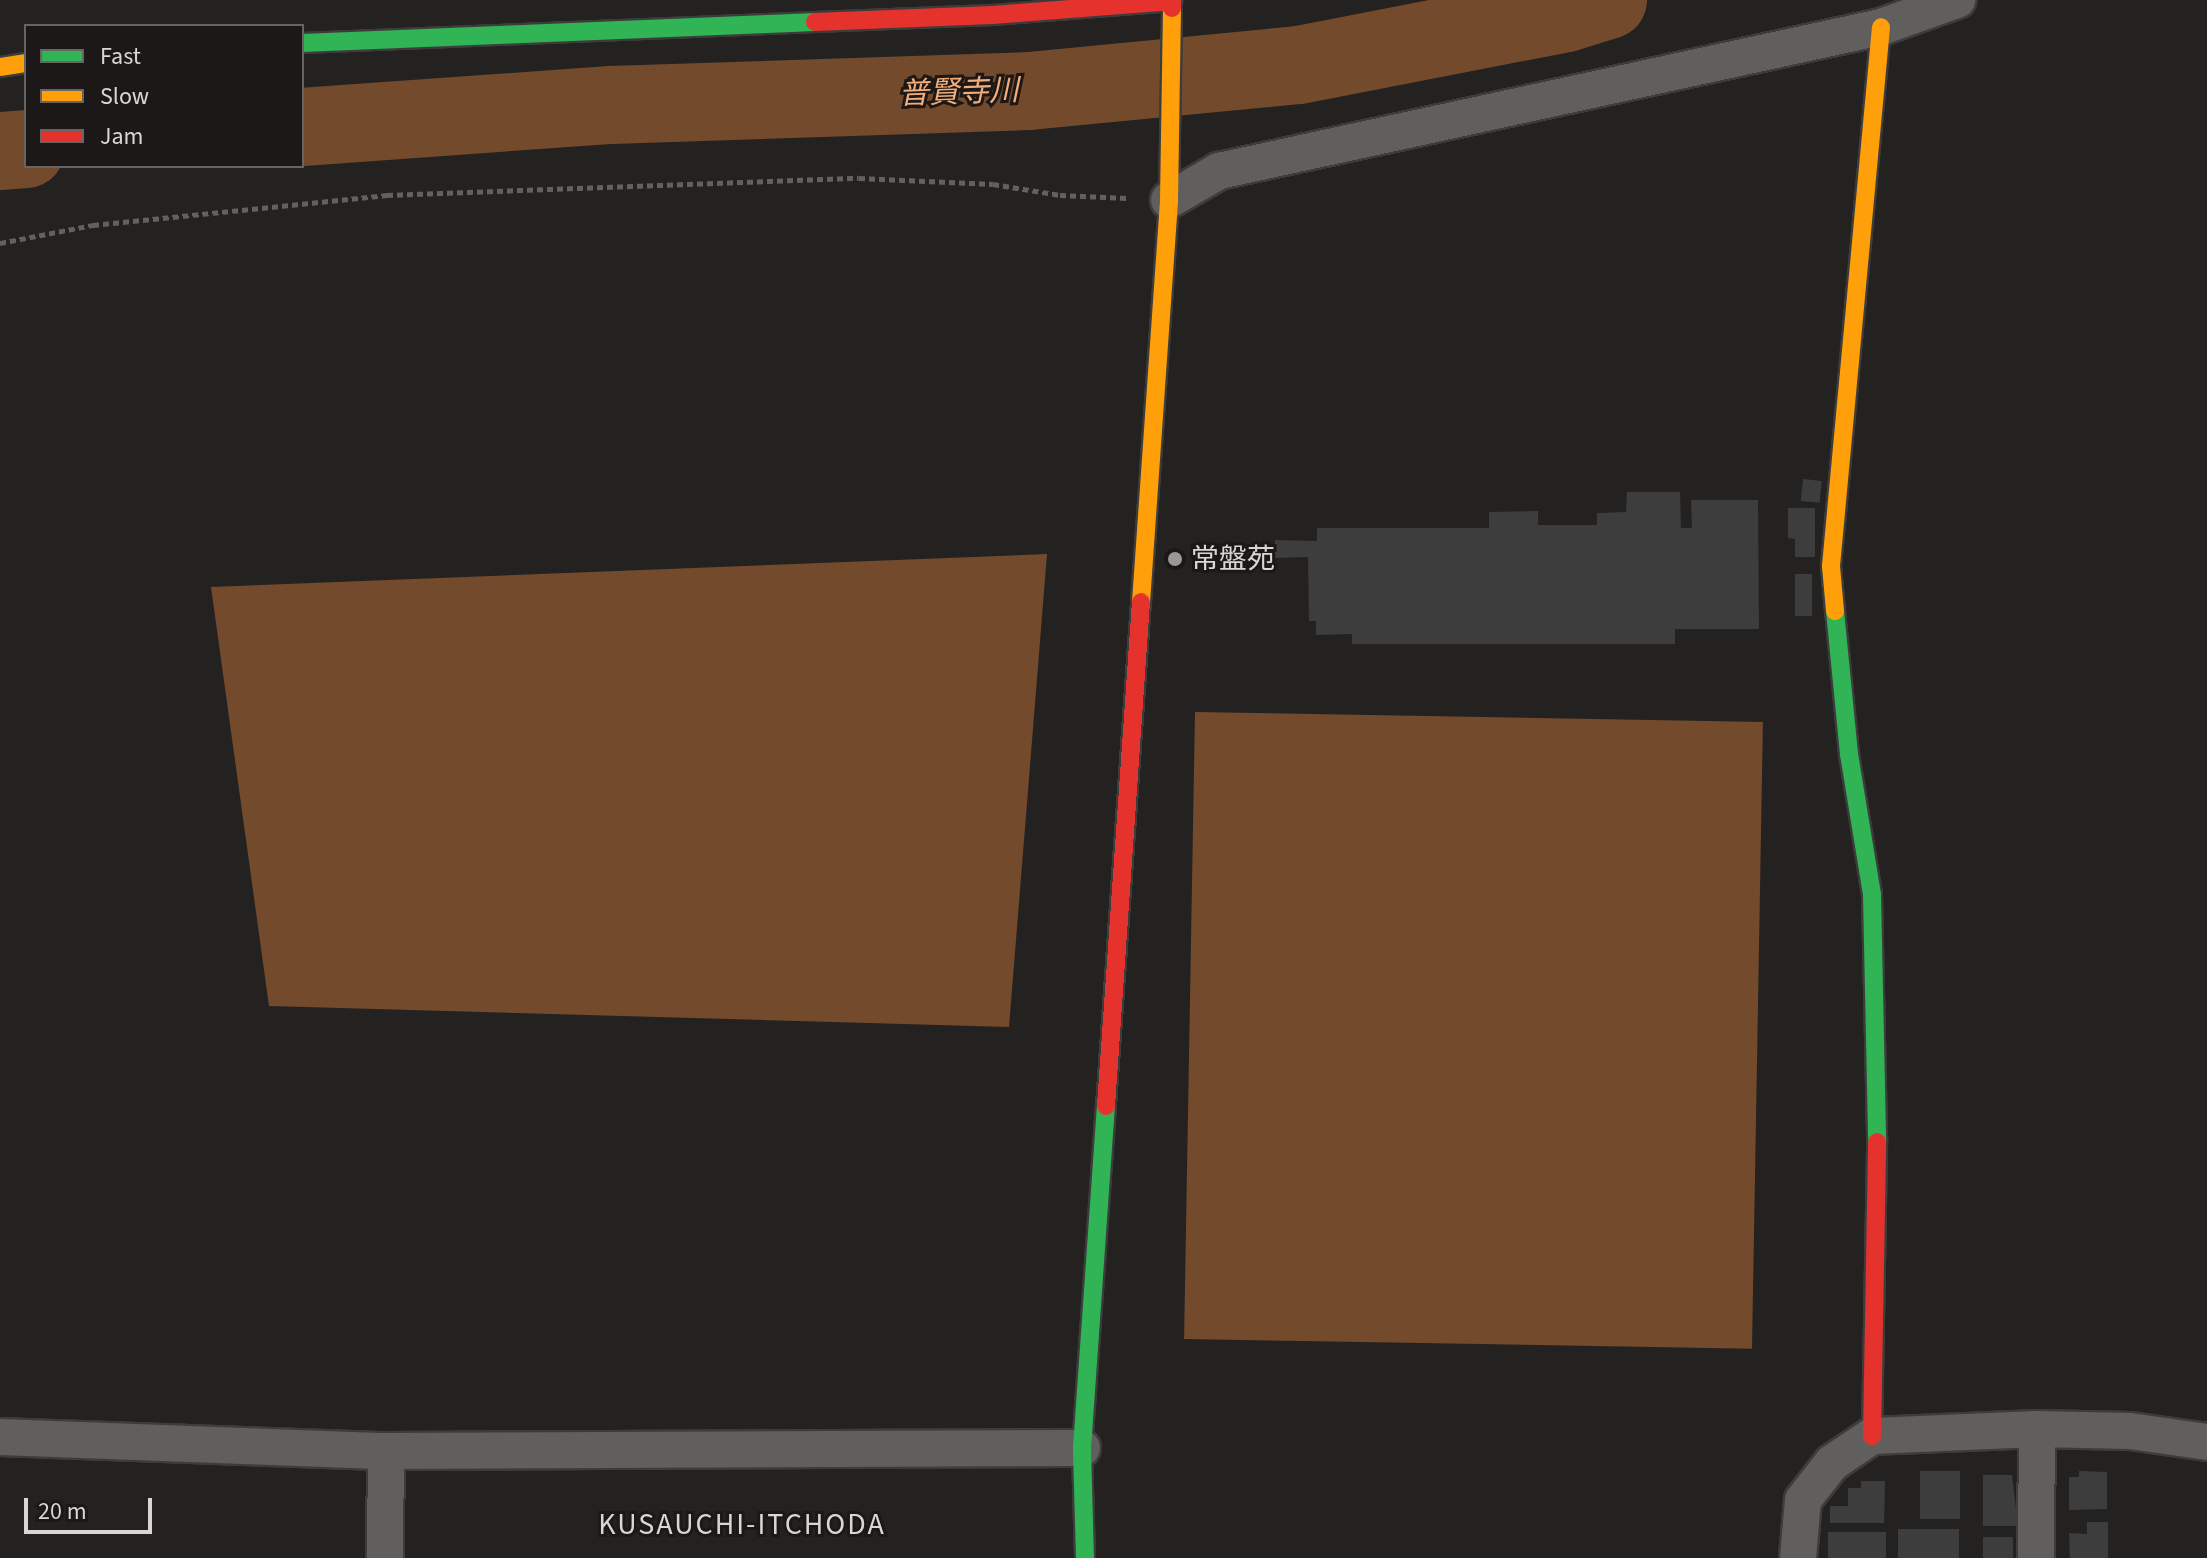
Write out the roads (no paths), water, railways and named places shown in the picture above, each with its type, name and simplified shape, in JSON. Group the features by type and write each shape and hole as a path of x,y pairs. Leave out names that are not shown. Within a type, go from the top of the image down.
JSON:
{"street":[{"path":"1169,200 1219,171 1881,27 1957,0"},
{"path":"304,43 1177,8 1169,200 1082,1448 1085,1558"},
{"path":"1872,1436 1878,1075 1872,895 1849,754 1831,566 1881,27"},
{"path":"0,67 24,63"},
{"path":"2036,1558 2037,1429"},
{"path":"1798,1558 1803,1500 1832,1463 1872,1436 2037,1429 2130,1431 2207,1442"},
{"path":"0,1437 386,1451 1082,1448"},
{"path":"385,1558 386,1451"}],"waterway":[{"name":"普賢寺川","path":"304,127 611,105 1029,91 1299,65 1566,13 1608,0"},
{"name":"普賢寺川","path":"0,151 24,149"}],"place":[{"name":"常盤苑","path":"1175,559"}],"district":[{"name":"KUSAUCHI-ITCHODA","path":"742,1525"}]}
